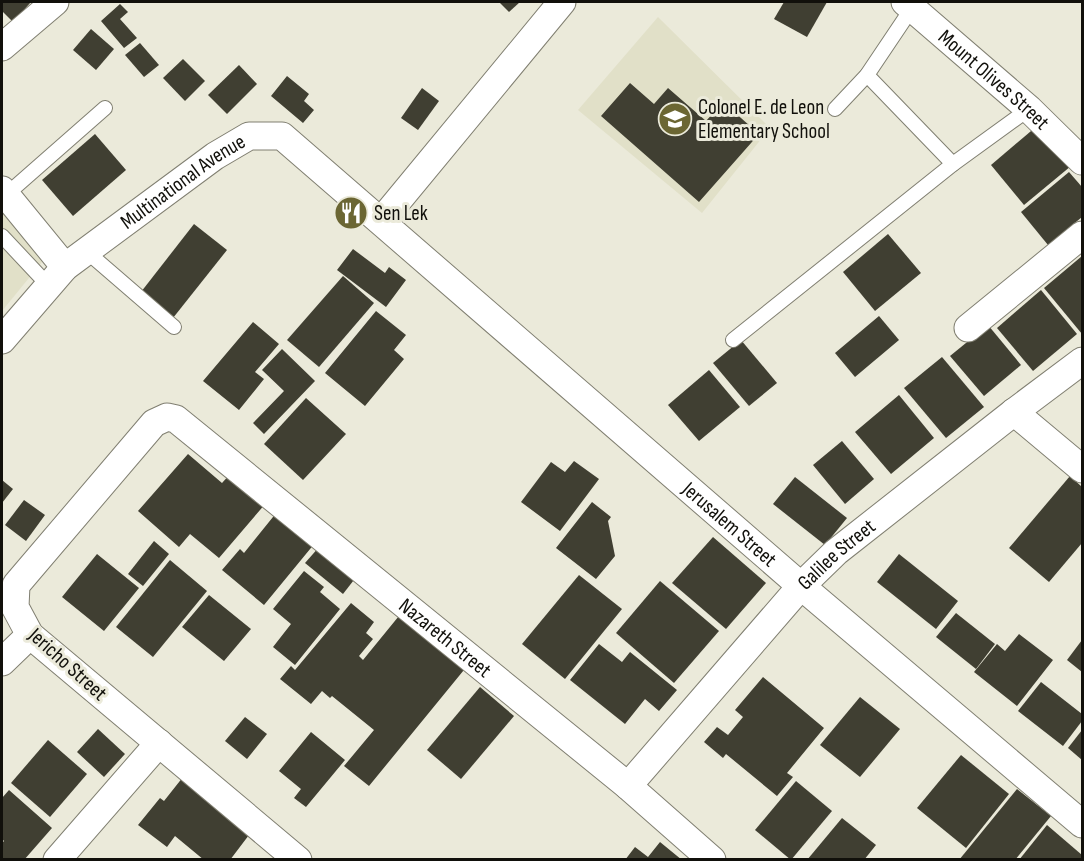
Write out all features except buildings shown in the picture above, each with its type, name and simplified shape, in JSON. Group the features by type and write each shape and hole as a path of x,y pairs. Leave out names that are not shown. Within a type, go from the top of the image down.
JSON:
{"street":[{"path":"2,47 55,2"},
{"path":"382,220 562,2"},
{"name":"Mount Olives Street","path":"909,5 1029,109 1083,161"},
{"name":"Multinational Avenue","path":"2,339 66,267 215,156 249,136 282,136 382,220"},
{"path":"4,193 66,267"},
{"name":"Jerusalem Street","path":"382,220 801,586 1083,824"},
{"path":"968,328 1083,235"},
{"name":"Galilee Street","path":"628,786 801,586 836,552 1014,412 1083,361"},
{"path":"1014,412 1083,469"},
{"name":"Jericho Street","path":"176,419 167,417 154,423 16,585 15,607 30,636 298,860"},
{"name":"Nazareth Street","path":"176,419 628,786 712,860"},
{"path":"2,662 30,636"},
{"path":"57,860 159,743"}],"lane":[{"path":"835,109 867,75 909,5"},
{"path":"867,75 952,164"},
{"path":"4,193 105,108"},
{"path":"733,340 952,164 1029,109"},
{"path":"2,236 66,267 174,327"}],"shaded area":[{"name":"Colonel E. de Leon Elementary School","path":"658,17 770,128 702,213 578,110"},
{"path":"2,206 46,257 2,311"}],"place":[{"name":"Colonel E. de Leon Elementary School","path":"675,119"},
{"name":"Sen Lek","path":"351,213"}]}
